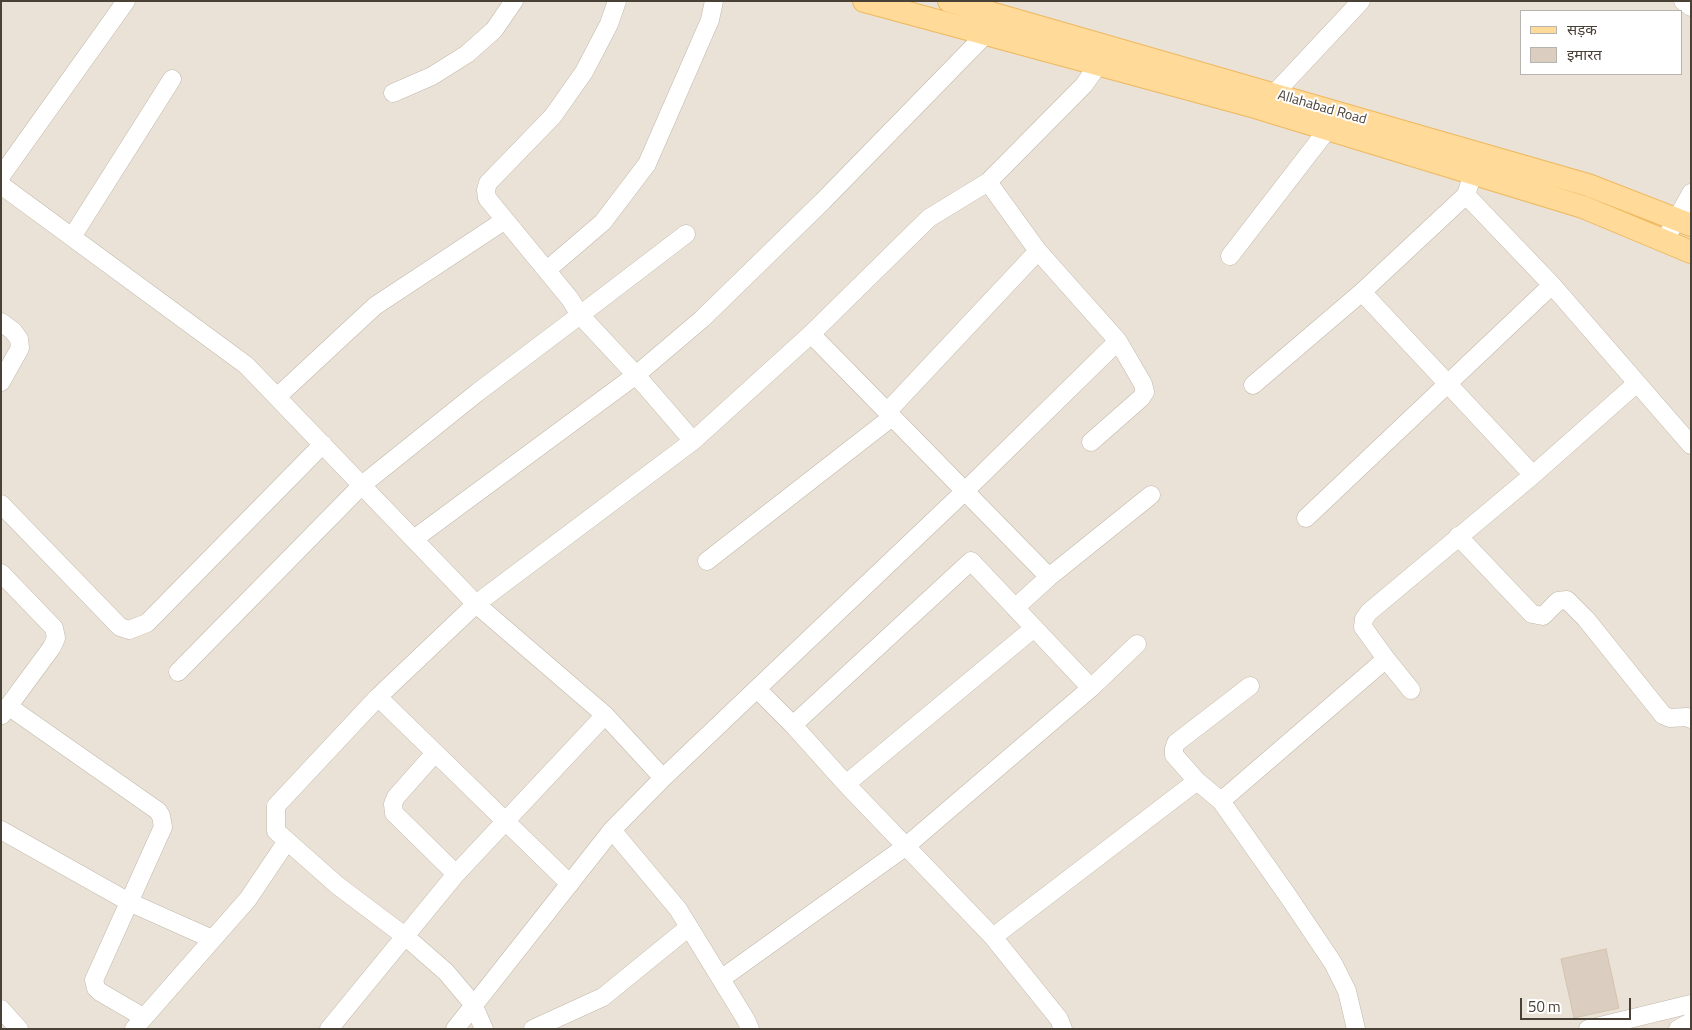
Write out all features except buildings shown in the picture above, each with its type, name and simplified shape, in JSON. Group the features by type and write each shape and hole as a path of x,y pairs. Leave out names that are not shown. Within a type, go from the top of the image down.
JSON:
{"main road":[{"path":"864,1 986,20"},
{"name":"Allahabad Road","path":"949,1 986,20 1102,55 1274,94 1479,164 1588,184 1683,222"},
{"path":"1102,55 1328,129 1479,164 1691,252"}],"street":[{"path":"1,176 126,1"},
{"path":"393,94 432,76 467,54 494,30 514,1"},
{"path":"617,1 609,24 584,72 553,116 488,184 486,190 487,198 547,270 580,315 636,375 693,441"},
{"path":"547,270 603,222 647,164 710,20 714,1"},
{"path":"1274,94 1361,1"},
{"path":"1683,1 1691,7"},
{"path":"414,539 636,375 702,319 830,194 986,20"},
{"path":"484,1029 473,1004 446,972 406,937 337,885 276,831 276,806 378,697 476,604 693,441 811,334 929,218 988,182 1084,85 1102,55"},
{"path":"72,237 172,79"},
{"path":"1230,256 1328,129"},
{"path":"1253,385 1362,292 1466,195 1479,164"},
{"path":"988,182 1038,251 1118,341 1143,384 1145,392 1141,398 1091,442"},
{"path":"1,185 246,365 476,604 605,715 663,778"},
{"path":"1664,240 1683,222 1691,193"},
{"path":"1466,195 1552,285 1691,445"},
{"path":"276,397 375,306 505,220"},
{"path":"178,672 362,485 478,392 686,234"},
{"path":"707,561 890,414 1038,251"},
{"path":"1306,518 1552,285"},
{"path":"1362,292 1534,475"},
{"path":"1,322 14,331 19,339 20,348 1,382"},
{"path":"811,334 1049,577"},
{"path":"455,1029 612,830 663,778 965,491 1118,341"},
{"path":"1411,690 1386,660 1363,627 1364,619 1368,612 1534,475 1637,383"},
{"path":"1,504 120,627 129,630 147,623 323,444"},
{"path":"1015,608 1049,577 1151,495"},
{"path":"1458,536 1532,614 1543,616 1558,600 1567,600 1586,619 1663,714 1670,718 1691,718"},
{"path":"793,725 971,561 1091,688"},
{"path":"1,573 54,628 56,638 52,648 5,710 158,810 161,816 162,827 94,980 96,988 100,992 138,1023 248,899 287,841"},
{"path":"846,784 1034,628"},
{"path":"720,978 905,846 1091,688 1137,644"},
{"path":"1221,801 1386,660"},
{"path":"1250,686 1176,743 1174,755 1197,781 1221,801 1333,963 1347,991 1356,1029"},
{"path":"757,689 993,937 1059,1020 1063,1029"},
{"path":"378,697 570,884"},
{"path":"329,1029 456,874 605,715"},
{"path":"435,752 396,797 393,804 394,813 456,874"},
{"path":"993,937 1197,781"},
{"path":"1,830 129,902 212,939"},
{"path":"612,830 678,909 750,1029"},
{"path":"533,1029 603,996 689,927"},
{"path":"1588,1029 1691,1004"},
{"path":"1,1009 19,1029"},
{"path":"1666,1010 1691,1012"},
{"path":"1678,1029 1691,1022"}],"shaded area":[{"path":"1,1 1691,1 1691,1029 1,1029"}]}
